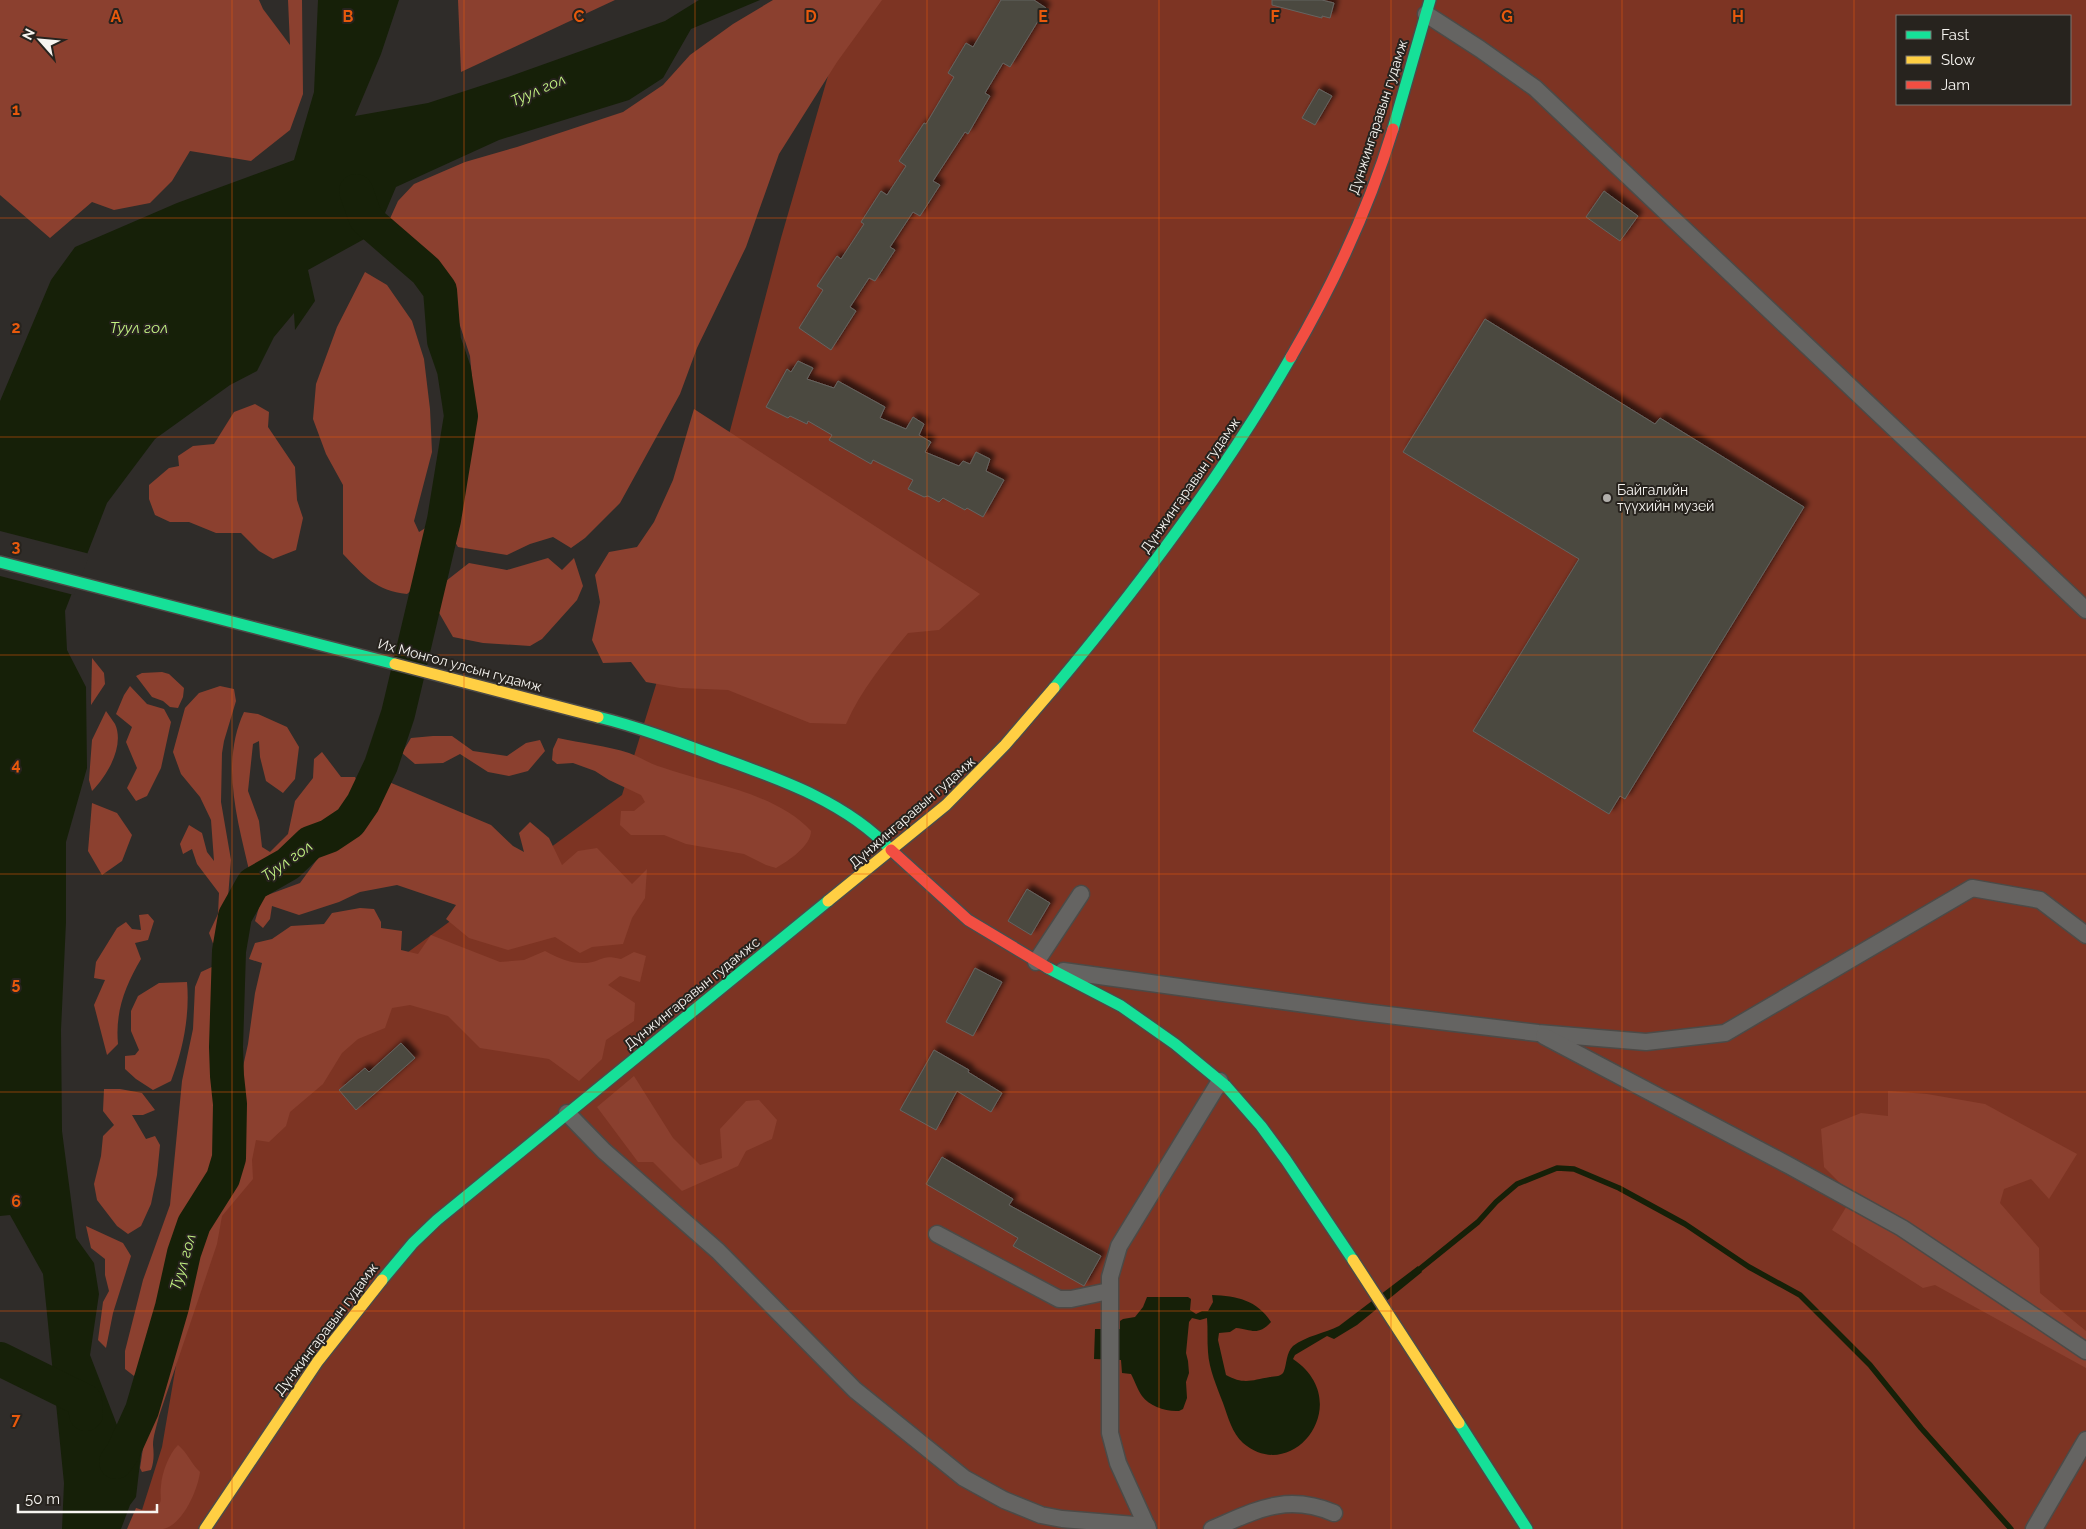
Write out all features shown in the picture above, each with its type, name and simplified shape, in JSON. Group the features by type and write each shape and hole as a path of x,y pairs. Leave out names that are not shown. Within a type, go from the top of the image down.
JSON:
{"main road":[{"name":"Дүнжингаравын гудамж","path":"835,895 922,826 984,770 1022,728 1142,579 1264,406 1304,337 1335,275 1376,180 1428,7"},
{"name":"Их Монгол улсын гудамж","path":"0,562 593,714 637,727 746,767 826,800 851,815 968,920 1042,965 1121,1006 1175,1044 1220,1081 1260,1126 1286,1160 1385,1307 1528,1529"},
{"name":"Дүнжингаравын гудамжс","path":"567,1113 835,895"},
{"name":"Дүнжингаравын гудамж","path":"205,1529 318,1361 350,1317 390,1268 437,1220 567,1113"}],"street":[{"path":"1428,7 1480,49 1535,88 2086,610"},
{"path":"1081,894 1042,965 1256,998 1538,1033 1646,1042 1725,1033 1972,888 2040,900 2086,935"},
{"path":"1538,1033 1790,1166 1902,1228 2086,1351"},
{"path":"1148,1528 1118,1463 1112,1445 1109,1421 1109,1291 1112,1269 1120,1246 1220,1081"},
{"path":"567,1113 617,1163 718,1251 855,1390 964,1478 1004,1500 1042,1515 1062,1519 1148,1528"},
{"path":"937,1234 1051,1296 1072,1299 1109,1291"},
{"path":"2034,1529 2086,1440"},
{"path":"1212,1529 1275,1504 1304,1504 1334,1513"}],"shaded area":[{"path":"0,0 259,0 263,9 290,45 288,0 302,0 303,94 290,130 251,161 190,151 172,181 150,203 114,210 92,202 50,238 0,195"},
{"path":"458,0 615,0 461,72"},
{"path":"773,0 882,0 837,62 779,154 746,247 697,348 680,394 620,503 585,538 571,548 553,537 530,544 507,555 458,547 452,537 463,474 476,425 470,356 442,271 413,241 388,223 398,201 414,184 465,162 623,112 663,85 690,55 733,24"},
{"path":"850,0 2086,0 2086,1529 136,1529 162,1447 180,1342 209,1231 306,1027 622,795 704,529 781,238"},
{"path":"365,272 387,285 412,321 424,359 430,409 432,452 414,521 419,532 435,522 438,537 419,584 407,594 387,590 371,581 343,554 343,485 326,454 313,419 316,384 337,327"},
{"path":"255,404 269,412 268,427 295,467 297,500 303,518 296,550 273,559 259,551 241,533 216,533 189,522 170,522 155,515 149,499 149,485 169,468 179,466 178,456 193,446 214,444 234,412"},
{"path":"694,409 980,594 939,630 908,633 866,688 846,724 810,723 728,690 680,688 646,682 631,662 603,663 592,640 600,602 595,575 609,552 637,547 654,522 673,480"},
{"path":"548,558 562,570 574,558 583,586 577,600 542,639 530,646 483,643 453,637 438,611 446,581 469,563 507,570"},
{"path":"92,658 104,673 105,684 91,705"},
{"path":"162,672 169,674 184,688 183,697 178,708 170,707 163,701 152,697 136,676 142,673"},
{"path":"130,686 147,704 164,709 171,722 161,768 147,796 136,801 127,788 137,768 126,742 132,727 116,714"},
{"path":"220,686 234,689 236,701 222,753 221,802 231,860 225,935 214,946 209,933 218,914 219,893 197,864 192,849 183,854 180,844 189,825 202,833 207,852 214,861 211,820 200,797 181,774 173,752 185,708 199,693"},
{"path":"106,711 115,724 118,742 109,769 92,791 89,780 92,740"},
{"path":"244,712 258,714 287,727 299,747 295,779 283,793 266,781 260,757 259,741 253,744 248,791 259,821 262,847 270,852 288,834 295,801 313,778 314,759 322,752 341,777 355,777 359,785 347,807 303,841 263,868 250,874 236,813 232,772 237,731"},
{"path":"452,736 473,751 507,756 526,743 540,740 545,751 528,771 509,776 488,772 460,754 443,763 415,764 402,753 411,738"},
{"path":"558,738 621,751 657,766 760,798 796,818 811,831 810,837 798,852 776,868 744,854 686,844 664,835 631,835 620,825 621,811 634,811 645,802 641,795 609,780 595,771 573,763 557,764 552,760 553,749"},
{"path":"389,782 491,825 513,846 524,852 519,833 530,822 549,838 562,865 578,851 597,848 632,884 647,869 645,898 632,918 623,944 592,947 580,953 555,937 508,950 469,938 446,919 456,905 397,885 360,892 339,902 299,915 272,906 270,919 263,928 255,921 262,897 300,883 321,854 367,817"},
{"path":"92,803 117,813 132,835 122,861 102,875 88,851"},
{"path":"360,908 374,909 381,922 381,928 402,931 401,950 418,954 431,935 500,962 524,960 545,951 575,963 587,963 606,958 621,959 634,952 646,956 640,982 620,976 608,985 635,1003 634,1021 606,1040 602,1059 579,1081 549,1059 480,1048 448,1016 410,1005 392,1008 385,1028 358,1039 342,1053 323,1084 290,1112 286,1126 269,1142 256,1140 252,1160 253,1179 222,1216 217,1244 159,1416 153,1445 154,1458 152,1467 151,1470 142,1472 140,1468 151,1396 202,1230 206,1220 213,1214 217,1201 225,1192 233,1170 238,1089 262,963 249,959 255,943 272,939 291,926 324,924 332,913"},
{"path":"148,914 154,921 148,940 135,943 141,959 130,979 122,1000 117,1032 118,1044 107,1055 94,1005 105,980 94,978 96,962 117,928 126,922 132,929 141,930 139,915"},
{"path":"214,966 216,1009 214,1081 222,1124 221,1156 209,1187 191,1204 174,1243 161,1303 146,1338 142,1363 134,1376 125,1369 125,1351 143,1280 170,1205 182,1081 193,1029 195,987 201,972"},
{"path":"187,982 186,1020 182,1045 175,1069 171,1081 153,1090 125,1069 125,1056 135,1055 139,1050 131,1031 131,1011 138,996 159,983"},
{"path":"634,1076 673,1138 700,1165 722,1158 720,1129 746,1101 759,1100 777,1120 772,1139 746,1151 738,1166 682,1191 653,1162 638,1162 597,1107"},
{"path":"104,1089 120,1089 142,1093 155,1110 143,1115 132,1115 146,1139 155,1136 160,1145 157,1175 151,1204 141,1226 128,1234 117,1226 97,1200 94,1184 101,1156 103,1136 114,1125 103,1111"},
{"path":"1888,1091 1927,1094 1985,1104 2077,1154 2049,1199 2031,1179 2004,1189 2000,1203 2039,1248 2040,1293 2086,1331 2086,1368 1935,1285 1923,1288 1832,1230 1853,1196 1824,1167 1821,1129 1861,1113 1888,1116"},
{"path":"86,1226 123,1243 131,1256 113,1313 106,1348 98,1340 103,1302 109,1291 105,1275 105,1259 91,1248"},
{"path":"178,1445 200,1472 193,1496 183,1514 177,1521 163,1529 127,1529 136,1508 149,1512 160,1504 164,1469"}],"water":[{"name":"Туул гол","path":"318,0 399,0 381,54 355,116 428,103 508,77 665,21 699,0 760,0 691,29 663,78 629,100 499,140 396,187 377,232 308,270 315,301 295,330 294,313 274,337 257,371 230,385 155,439 107,503 65,611 67,650 86,687 87,768 66,842 66,922 61,1030 62,1131 76,1238 94,1263 99,1294 90,1355 122,1438 130,1423 145,1420 136,1497 130,1505 121,1529 62,1529 64,1483 43,1274 10,1215 0,1216 0,401 51,280 75,247 177,203 294,160 314,92"},
{"path":"1418,1266 1422,1272 1357,1325 1334,1339 1327,1336 1295,1355 1293,1359 1311,1377 1319,1396 1318,1416 1311,1433 1298,1447 1281,1454 1262,1454 1243,1443 1233,1430 1210,1365 1207,1318 1200,1320 1192,1318 1189,1322 1186,1353 1189,1373 1186,1382 1187,1398 1183,1409 1179,1411 1158,1408 1145,1400 1131,1374 1122,1373 1121,1360 1094,1359 1095,1329 1120,1329 1120,1321 1135,1317 1143,1307 1147,1297 1188,1297 1191,1299 1190,1310 1196,1314 1208,1311 1213,1302 1212,1295 1238,1298 1253,1304 1271,1322 1258,1331 1236,1328 1230,1332 1219,1333 1218,1340 1226,1375 1243,1381 1278,1376 1284,1371 1288,1355 1293,1346 1339,1326"}],"pier":[{"path":"0,531 90,554 74,595 0,576"}],"building":[{"path":"1001,0 1034,0 1046,8 1010,67 1003,63 985,93 990,96 968,134 965,132 933,181 940,185 920,216 913,212 890,247 895,250 875,281 869,278 850,307 856,311 831,350 799,328 823,290 817,286 837,256 841,259 864,224 861,222 881,191 887,195 906,166 899,161 924,123 926,124 954,77 948,73 966,43 973,47"},
{"path":"1272,0 1322,0 1334,3 1330,18 1322,16 1322,18 1272,5"},
{"path":"1319,89 1332,96 1315,125 1302,118"},
{"path":"1604,191 1638,216 1620,241 1586,217"},
{"path":"1485,319 1655,424 1660,418 1804,507 1625,799 1620,796 1609,814 1473,731 1579,559 1403,452"},
{"path":"798,361 813,368 807,379 834,388 838,381 885,407 880,418 906,429 913,417 924,424 919,435 931,442 925,452 959,466 963,461 970,464 976,452 990,459 986,471 1004,480 983,517 943,498 939,502 908,489 913,480 873,460 871,464 829,440 832,435 808,421 807,424 790,416 788,418 766,407 787,369 791,372"},
{"path":"1027,889 1050,903 1031,935 1008,921"},
{"path":"975,968 1002,982 973,1036 946,1022"},
{"path":"401,1043 415,1058 356,1110 339,1090 365,1068 369,1072"},
{"path":"934,1050 969,1070 968,1072 1002,1093 991,1112 957,1091 936,1130 900,1110"},
{"path":"942,1157 1013,1199 1009,1205 1101,1256 1084,1286 1013,1246 1018,1238 926,1184"}],"waterway":[{"name":"Туул гол","path":"116,1462 123,1452 142,1410 172,1307 184,1253 194,1224 223,1178 229,1158 230,1104 226,1047 229,951 235,916 253,884 288,864 310,843 329,836 350,822 363,803 381,765 398,714 444,520 461,416 454,370 444,341 440,290 426,271 366,219 356,191"},
{"path":"1415,1273 1478,1222 1496,1202 1517,1184 1557,1168 1574,1169 1619,1188 1685,1224 1749,1267 1800,1295 1870,1365 1921,1428 2011,1529"},
{"name":"Туул гол","path":"0,1359 85,1401 86,1414"}],"traffic: fast":[{"path":"1393,129 1430,0"},
{"path":"1054,688 1180,528 1238,444 1291,357"},
{"path":"0,562 395,664"},
{"path":"598,717 673,740 810,793 853,818 891,850"},
{"path":"382,1280 413,1243 437,1220 828,901"},
{"path":"1048,968 1121,1006 1175,1044 1226,1086 1261,1126 1286,1160 1353,1260"},
{"path":"1459,1423 1527,1529"}],"traffic: slow":[{"path":"395,664 598,717"},
{"path":"828,901 946,805 1005,745 1054,688"},
{"path":"1353,1260 1459,1423"},
{"path":"205,1529 318,1361 382,1280"}],"traffic: jam":[{"path":"1291,357 1349,246 1373,188 1393,129"},
{"path":"891,850 968,920 1048,968"}],"place":[{"name":"Байгалийн түүхийн музей","path":"1607,498"}]}
